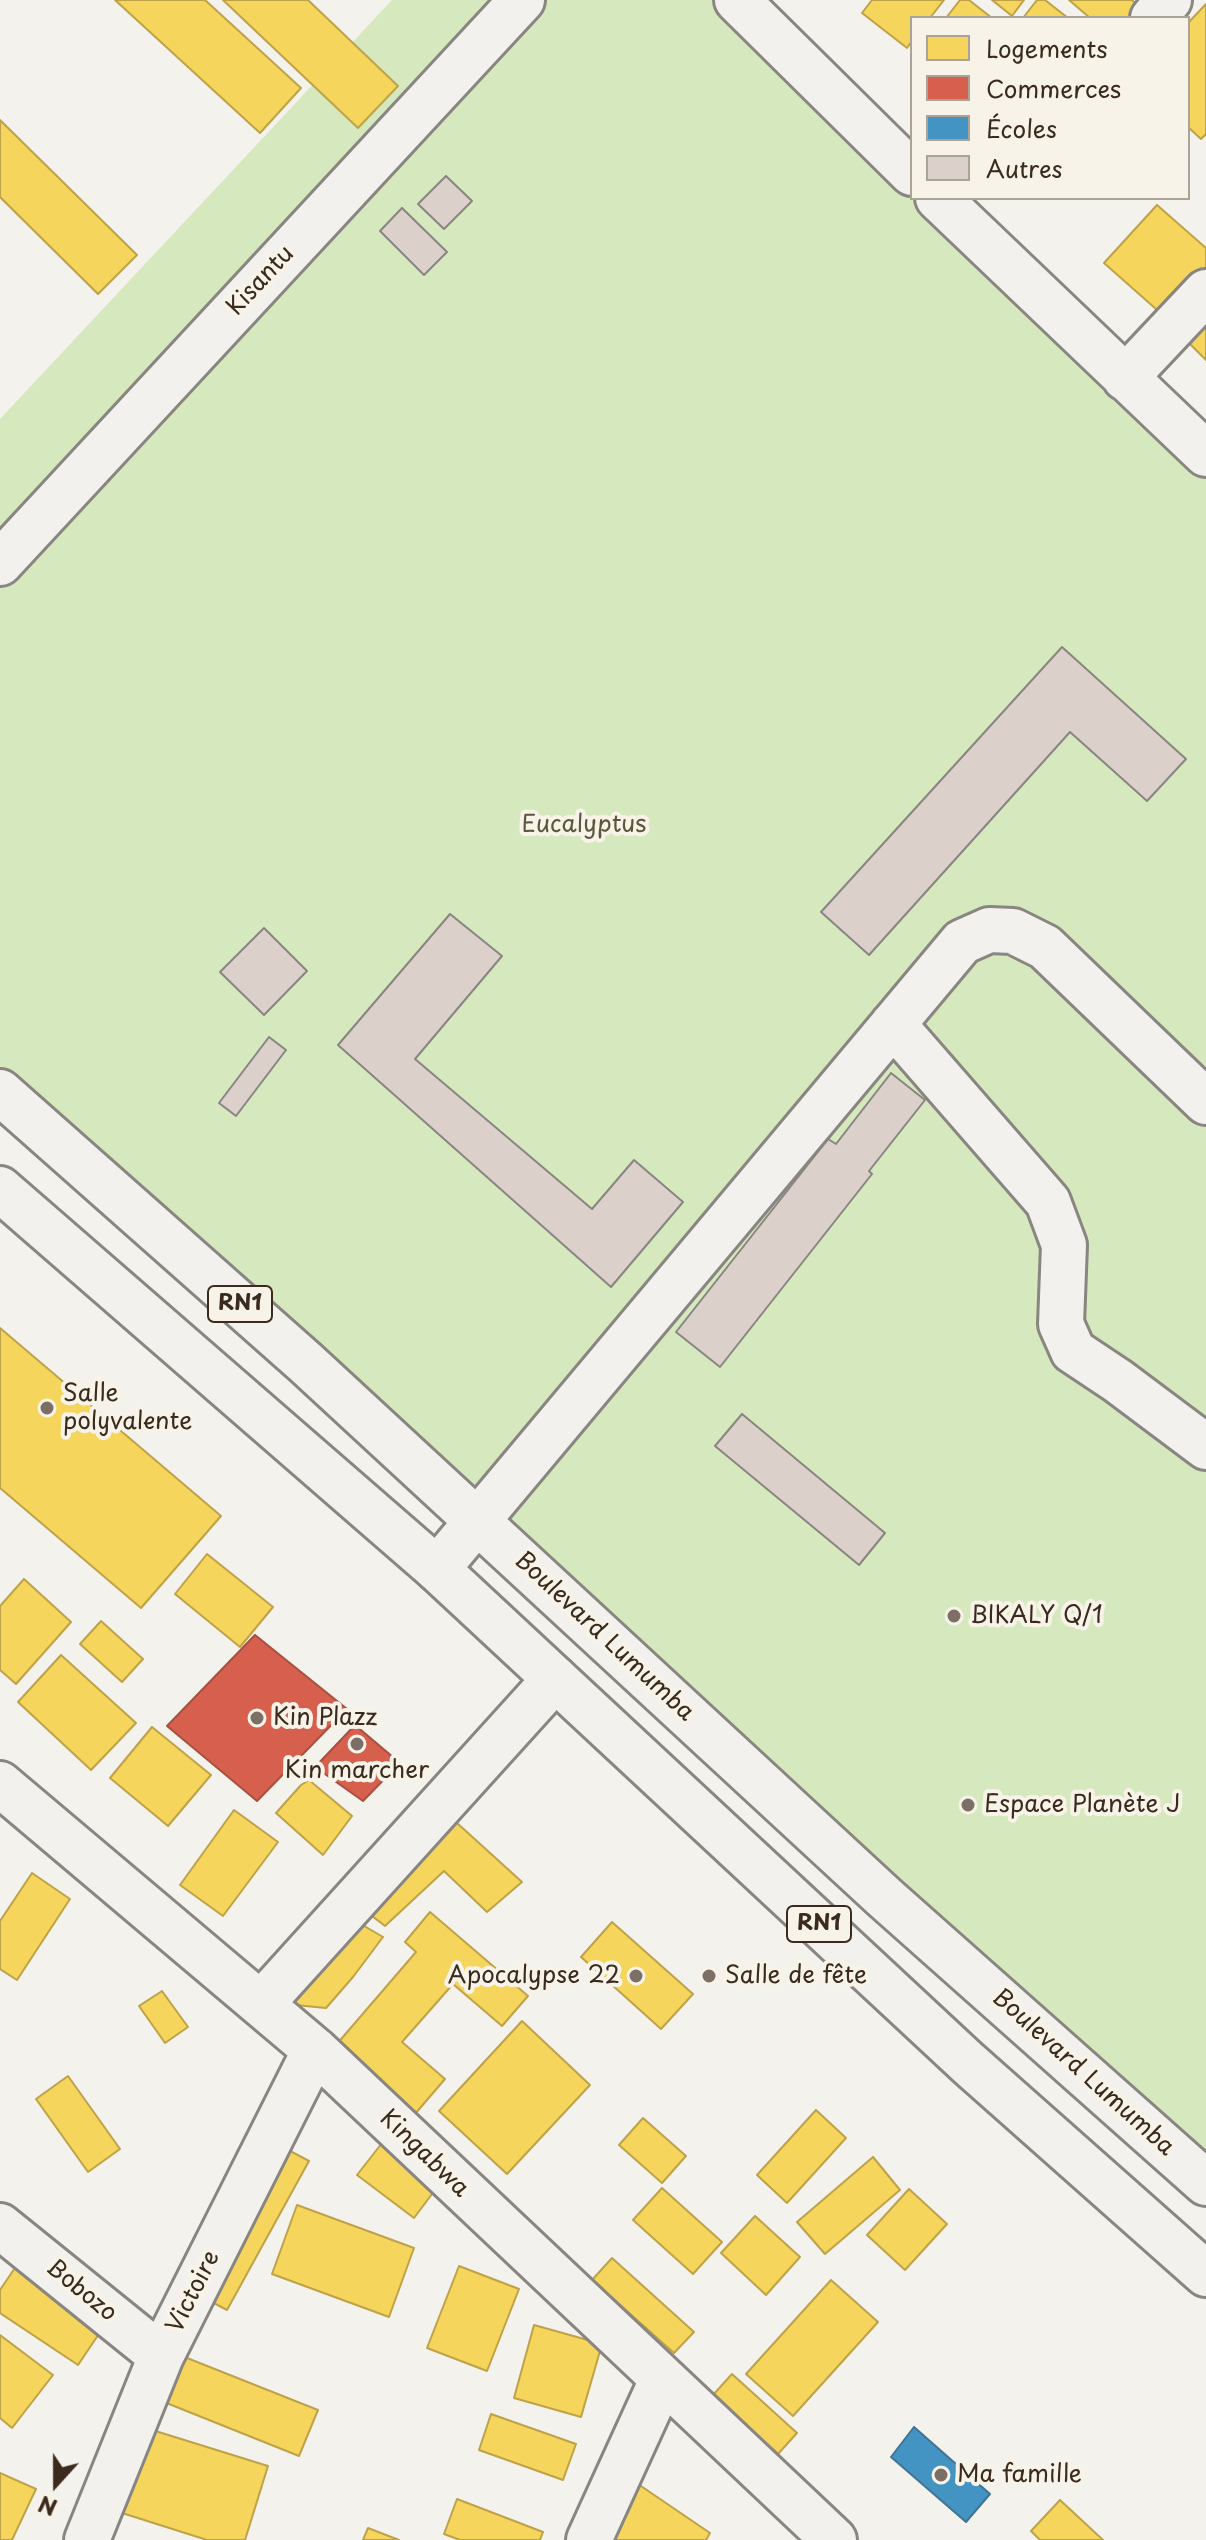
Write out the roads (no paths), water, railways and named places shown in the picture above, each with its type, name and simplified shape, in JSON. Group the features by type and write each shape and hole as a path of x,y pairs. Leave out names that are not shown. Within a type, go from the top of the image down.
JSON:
{"main road":[{"name":"Kisantu","path":"0,563 522,0"},
{"path":"737,0 910,171"},
{"path":"1155,16 1169,0"},
{"path":"964,207 1125,378 1206,454"},
{"path":"1125,378 1206,292"},
{"path":"437,1569 962,942 989,930 1013,931 1045,947 1206,1102"},
{"path":"893,1024 1048,1202 1064,1245 1061,1324 1073,1351 1206,1447"},
{"name":"Boulevard Lumumba","path":"0,1092 295,1352 884,1897 1206,2183"},
{"name":"RN1","path":"0,1189 437,1569 968,2063 1206,2274"},
{"path":"261,2004 555,1679"},
{"name":"Kingabwa","path":"0,1784 315,2050 834,2540"},
{"name":"Victoire","path":"87,2540 161,2356 315,2050"},
{"name":"Bobozo","path":"0,2226 161,2356"},
{"path":"589,2540 662,2380"}],"place":[{"name":"Salle polyvalente","path":"47,1408"},
{"name":"BIKALY Q/1","path":"954,1616"},
{"name":"Kin Plazz","path":"257,1718"},
{"name":"Kin marcher","path":"357,1744"},
{"name":"Espace Planète J","path":"968,1805"},
{"name":"Apocalypse 22","path":"636,1976"},
{"name":"Salle de fête","path":"709,1976"},
{"name":"Ma famille","path":"941,2475"}],"park label":[{"name":"Eucalyptus","path":"584,825"}]}
